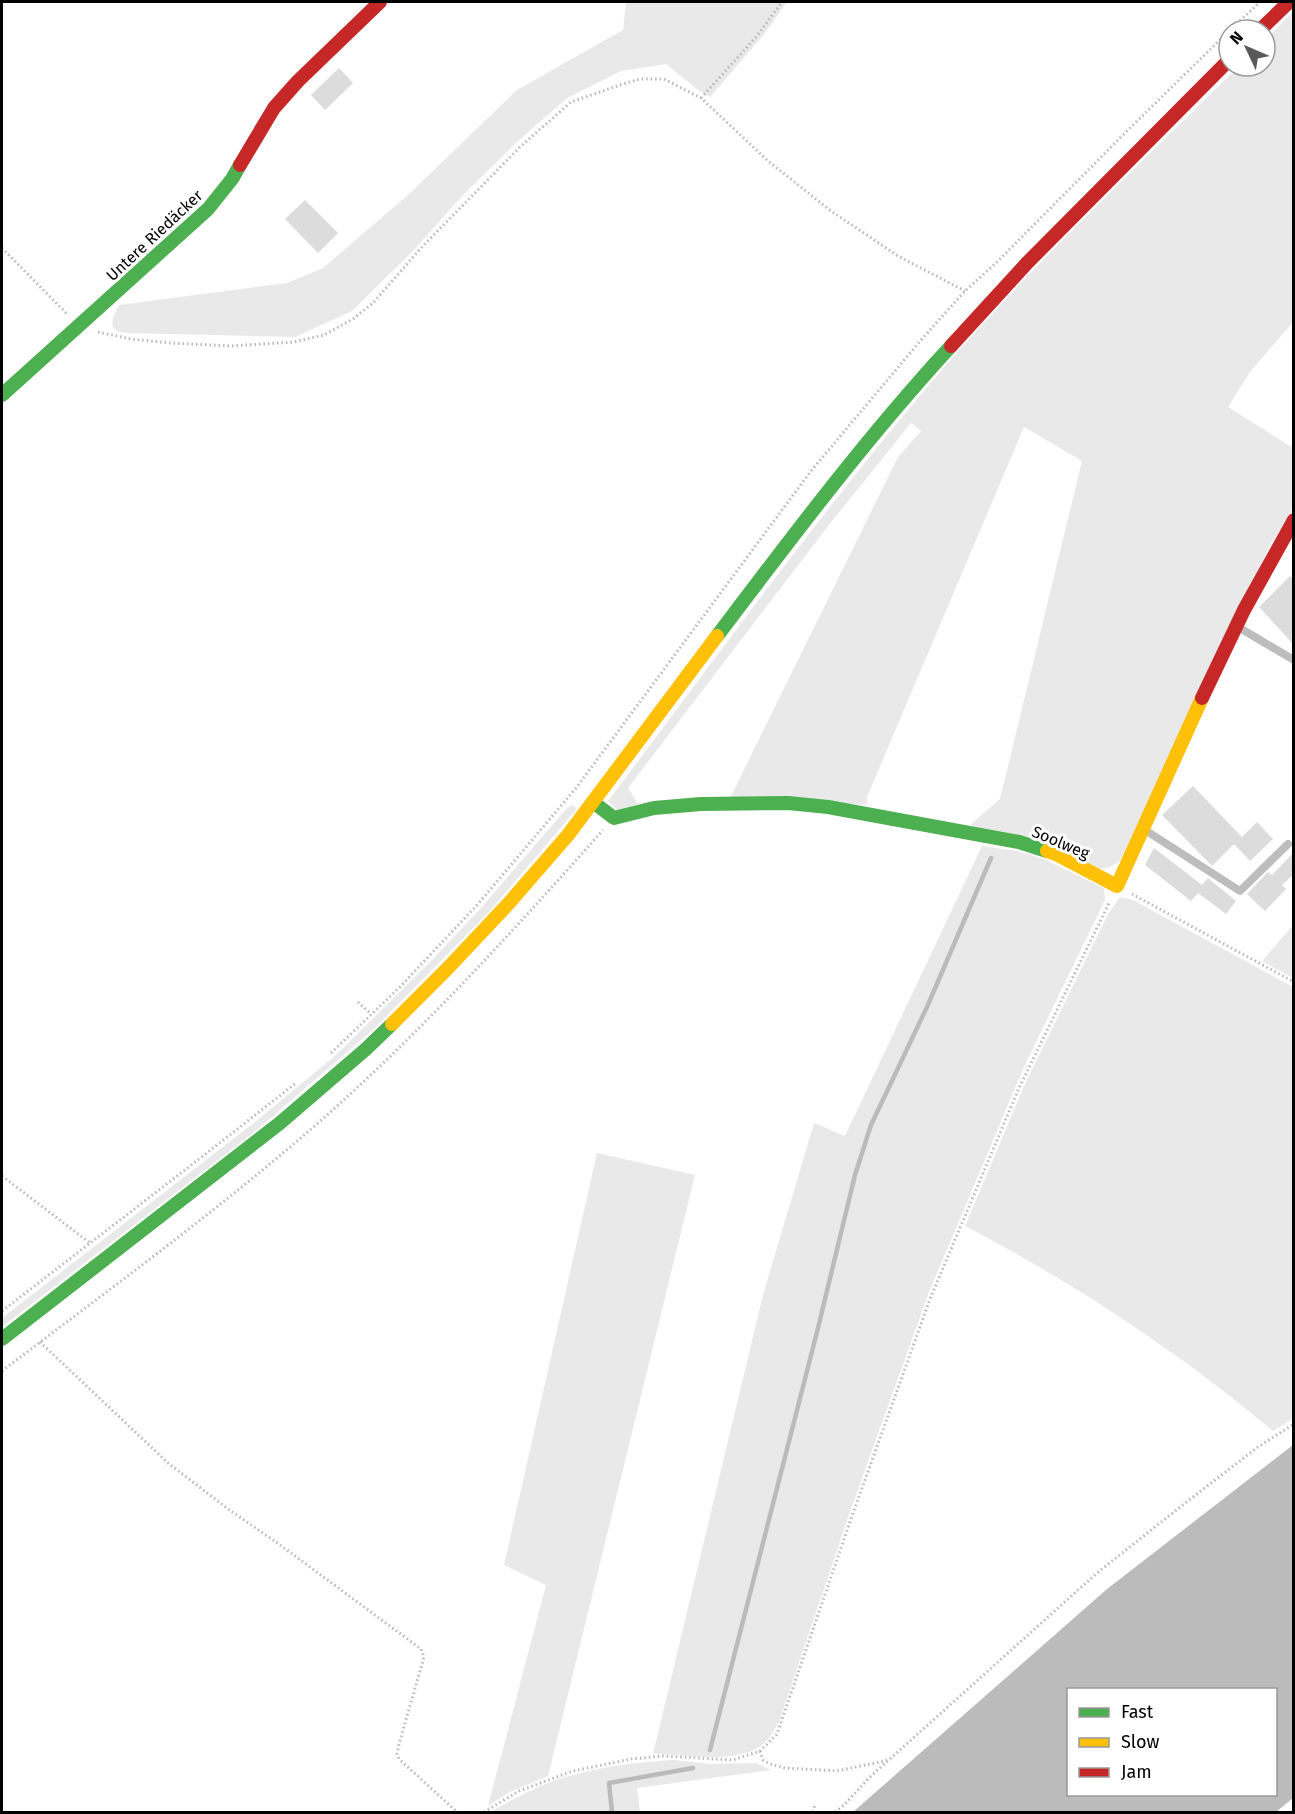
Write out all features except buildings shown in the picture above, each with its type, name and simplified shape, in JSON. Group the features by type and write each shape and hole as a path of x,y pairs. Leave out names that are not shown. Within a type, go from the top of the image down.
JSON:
{"main road":[{"name":"Untere Riedäcker","path":"2,395 208,209 232,179 274,108 298,81 380,2"},
{"path":"1272,18 1288,2"},
{"path":"2,1339 280,1123 366,1049 447,969 509,903 593,802 776,558 860,452 947,350 1027,263 1217,72"},
{"path":"1117,886 1207,683 1264,570 1293,520"},
{"name":"Soolweg","path":"593,802 614,818 654,808 701,804 788,803 828,807 1019,842 1058,855 1117,886"}],"lane":[{"path":"1236,625 1293,660"},
{"path":"1144,829 1240,891 1288,844"}],"path":[{"path":"701,98 757,36 782,2"},
{"path":"1243,18 1260,2"},
{"path":"324,1059 400,987 477,904 576,788 811,471 964,291 1217,44"},
{"path":"2,248 34,283 79,326 118,337 231,346 294,342 324,335 353,319 373,303 421,248 519,147 571,102 640,79 664,79 701,98 768,161 831,211 898,256 964,291"},
{"path":"484,1812 519,1791 573,1771 631,1759 662,1756 733,1760 760,1751 772,1741 782,1726 852,1515 930,1299 1019,1088 1117,886 1293,982"},
{"path":"358,1002 371,1014"},
{"path":"2,1311 299,1081"},
{"path":"2,1176 90,1243"},
{"path":"40,1342 168,1463 421,1649 424,1657 397,1754 399,1759 457,1812"},
{"path":"835,1812 1097,1573 1258,1447 1293,1424"},
{"path":"760,1751 763,1760 785,1768 837,1771 891,1760"},
{"path":"813,1812 815,1804"}],"shaded area":[{"path":"626,2 787,2 765,33 710,97 666,64 621,71 567,98 516,143 463,195 413,251 352,311 295,337 128,333 119,332 113,328 113,319 119,305 287,283 323,268 409,194 517,90 623,30"},
{"path":"1293,12 1293,322 1250,372 1228,407 1293,448 1293,508 1272,542 1120,861 1108,868 1097,869 970,825 1000,799 1082,461 1024,427 867,797 867,805 730,798 898,457 921,431 911,423 828,526 628,788 638,804 619,811 608,801 858,471 946,365 1016,288 1227,78 1277,78 1277,28"},
{"path":"573,805 576,810 488,913 373,1030 253,1133 2,1327 2,1318 255,1122 336,1055 430,962 481,908 567,808"},
{"path":"982,846 1017,851 1044,859 1104,888 1105,900 1024,1067 929,1292 851,1509 779,1722 762,1745 738,1755 709,1757 653,1754 763,1295 814,1123 845,1136"},
{"path":"1120,897 1133,900 1293,987 1294,1418 1273,1431 1201,1374 1125,1320 1045,1270 965,1226 1024,1086 1108,914"},
{"path":"1293,925 1293,978 1262,961"},
{"path":"597,1153 695,1175 548,1776 510,1792 488,1806 546,1585 504,1565"},
{"path":"1293,1445 1293,1798 1276,1812 853,1812 1107,1589"},
{"path":"673,1760 712,1764 756,1763 771,1770 637,1788 640,1812 490,1812 521,1795 567,1776 612,1766"}],"waterway":[{"path":"710,1750 855,1175 871,1125 927,1007 991,858"},
{"path":"612,1812 609,1783 693,1768"}],"traffic: fast":[{"path":"2,395 208,209 240,165"},
{"path":"717,636 860,452 951,346"},
{"path":"593,802 614,818 654,808 701,804 788,803 828,807 1019,842 1047,851"},
{"path":"2,1339 280,1123 392,1024"}],"traffic: slow":[{"path":"392,1024 509,903 568,835 717,636"},
{"path":"1047,851 1117,886 1202,698"}],"traffic: jam":[{"path":"240,165 274,108 298,81 380,2"},
{"path":"1272,18 1289,2"},
{"path":"951,346 1027,263 1217,72"},
{"path":"1202,698 1244,610 1294,520"}]}
